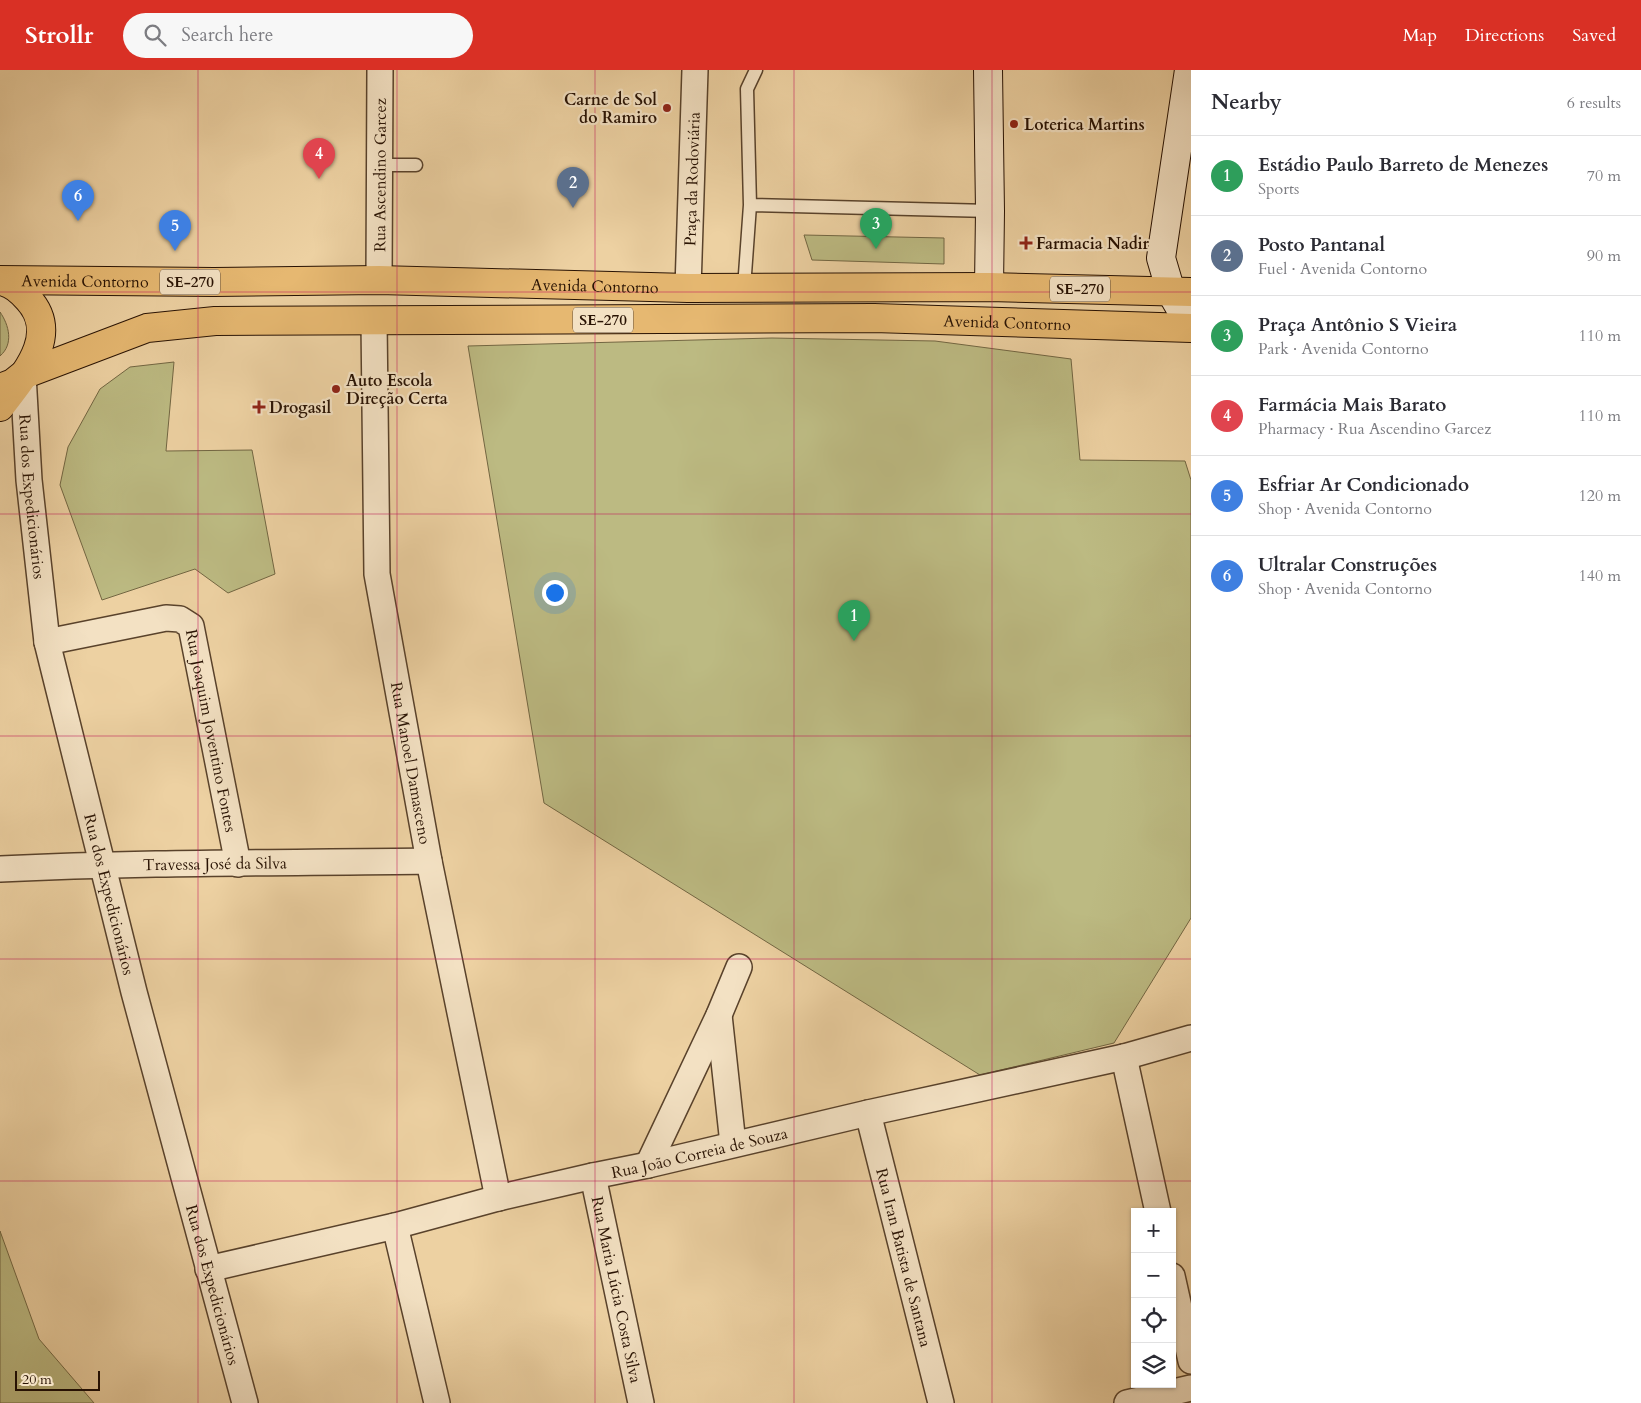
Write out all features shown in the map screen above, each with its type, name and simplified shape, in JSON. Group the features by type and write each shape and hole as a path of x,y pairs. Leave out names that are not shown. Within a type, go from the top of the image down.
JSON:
{"main road":[{"name":"Avenida Contorno","path":"0,280 194,282 380,280 688,288 989,288 1181,292"},
{"path":"0,280 20,290 32,303 40,319 42,337 38,354 12,381 0,407"},
{"name":"Avenida Contorno","path":"12,381 147,328 215,321 874,318 1191,327"}],"street":[{"name":"Rua Ascendino Garcez","path":"380,70 380,280"},
{"name":"Praça da Rodoviária","path":"688,288 695,70"},
{"path":"988,70 989,288"},
{"path":"1188,70 1161,258 1181,292 1191,327"},
{"name":"Rua Manoel Damasceno","path":"374,321 377,574 429,861 498,1198"},
{"name":"Rua dos Expedicionários","path":"12,381 29,480 47,642 102,864 245,1403"},
{"name":"Rua Joaquim Joventino Fontes","path":"47,642 166,618 180,619 191,626 238,864"},
{"name":"Travessa José da Silva","path":"0,868 102,864 429,861"},
{"path":"648,1165 719,1015 739,967"},
{"path":"719,1015 732,1144"},
{"name":"Rua João Correia de Souza","path":"208,1269 395,1226 498,1198 648,1165 868,1112 1124,1057 1191,1038"},
{"path":"1124,1057 1157,1208"},
{"name":"Rua Iran Batista de Santana","path":"868,1112 941,1403"},
{"name":"Rua Maria Lúcia Costa Silva","path":"593,1176 642,1403"},
{"path":"395,1226 437,1403"},
{"path":"1176,1294 1191,1361"},
{"path":"1127,1403 1191,1388"}],"lane":[{"path":"744,288 750,205 747,89 753,72 756,70"},
{"path":"380,165 416,165"},
{"path":"750,205 990,211"}],"shaded area":[{"path":"804,235 944,238 944,264 812,260"},
{"path":"0,312 8,328 9,340 0,356"},
{"path":"772,338 935,341 1071,359 1080,460 1185,461 1191,480 1191,918 1114,1043 980,1075 544,803 468,346"},
{"path":"174,362 166,451 252,450 275,574 228,593 195,569 102,600 60,485 68,447 100,389 130,367"},
{"path":"0,1231 39,1339 94,1403 0,1403"}],"place":[{"name":"Carne de Sol do Ramiro","path":"667,108"},
{"name":"Loterica Martins","path":"1014,124"},
{"name":"Farmácia Mais Barato","path":"319,179"},
{"name":"Posto Pantanal","path":"573,208"},
{"name":"Ultralar Construções","path":"78,221"},
{"name":"Farmacia Nadir","path":"1026,243"},
{"name":"Praça Antônio S Vieira","path":"876,249"},
{"name":"Esfriar Ar Condicionado","path":"175,251"},
{"name":"Auto Escola Direção Certa","path":"336,389"},
{"name":"Drogasil","path":"259,407"},
{"name":"Estádio Paulo Barreto de Menezes","path":"854,641"}]}
